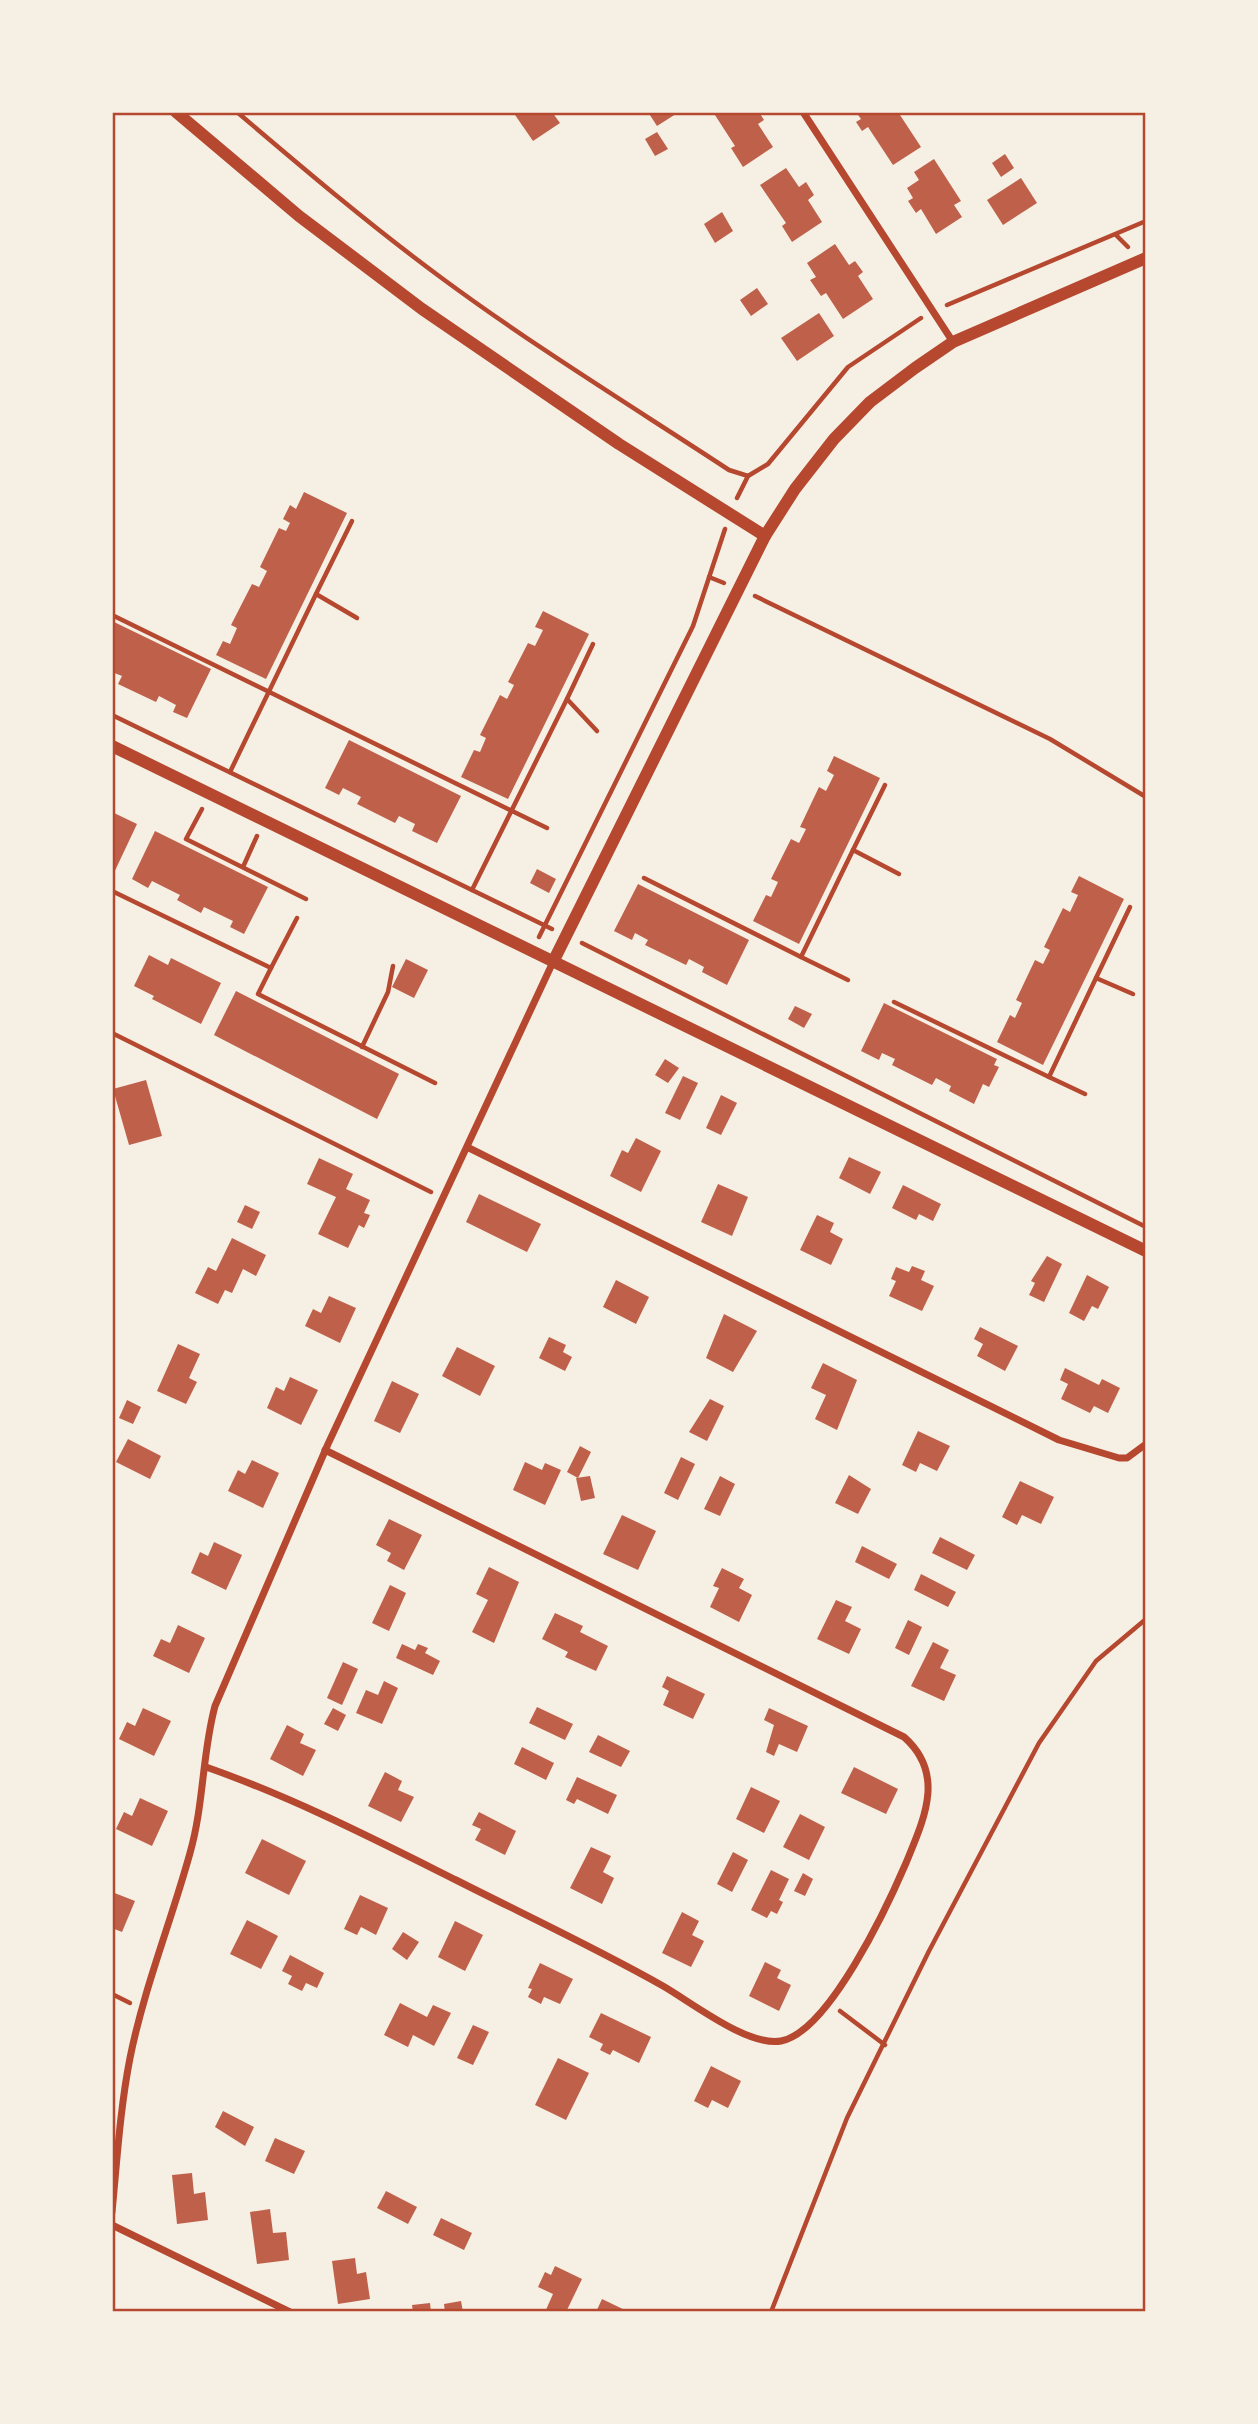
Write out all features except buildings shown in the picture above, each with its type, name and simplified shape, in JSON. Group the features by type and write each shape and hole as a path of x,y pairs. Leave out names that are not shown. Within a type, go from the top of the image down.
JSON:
{"street":[{"path":"176,112 299,216 422,309 618,444 765,536"},
{"path":"803,112 953,342"},
{"path":"112,2212 130,2059 141,2010 190,1853 215,1706 325,1450 469,1148 553,962 765,536 795,489 843,430 870,402 953,342 1146,258"},
{"path":"112,746 1146,1251"},
{"path":"469,1148 1059,1440 1119,1458 1127,1458 1146,1444"},
{"path":"206,1767 259,1785 407,1856 661,1985 726,2025 768,2040 783,2041 807,2026 828,2002 874,1930 923,1816 928,1776 920,1754 894,1731 325,1450"},
{"path":"112,2225 290,2312"}],"path":[{"path":"236,112 337,198 537,346 729,470 748,476"},
{"path":"230,772 352,521"},
{"path":"709,577 863,646 1050,738 1146,797"},
{"path":"316,594 357,618"},
{"path":"112,615 547,828"},
{"path":"471,890 593,644"},
{"path":"567,699 597,731"},
{"path":"112,715 567,935 1146,1227"},
{"path":"801,957 885,785"},
{"path":"210,793 186,839 306,899"},
{"path":"243,867 265,819"},
{"path":"853,850 899,874"},
{"path":"644,878 848,980"},
{"path":"112,891 271,968"},
{"path":"1048,1077 1130,907"},
{"path":"297,918 258,994 435,1083"},
{"path":"362,1047 388,992 393,966"},
{"path":"1096,978 1133,994"},
{"path":"894,1002 1085,1094"},
{"path":"112,1033 444,1199"},
{"path":"771,2312 847,2118 929,1951 1039,1743 1096,1661 1146,1619"},
{"path":"828,2002 884,2045"}]}
